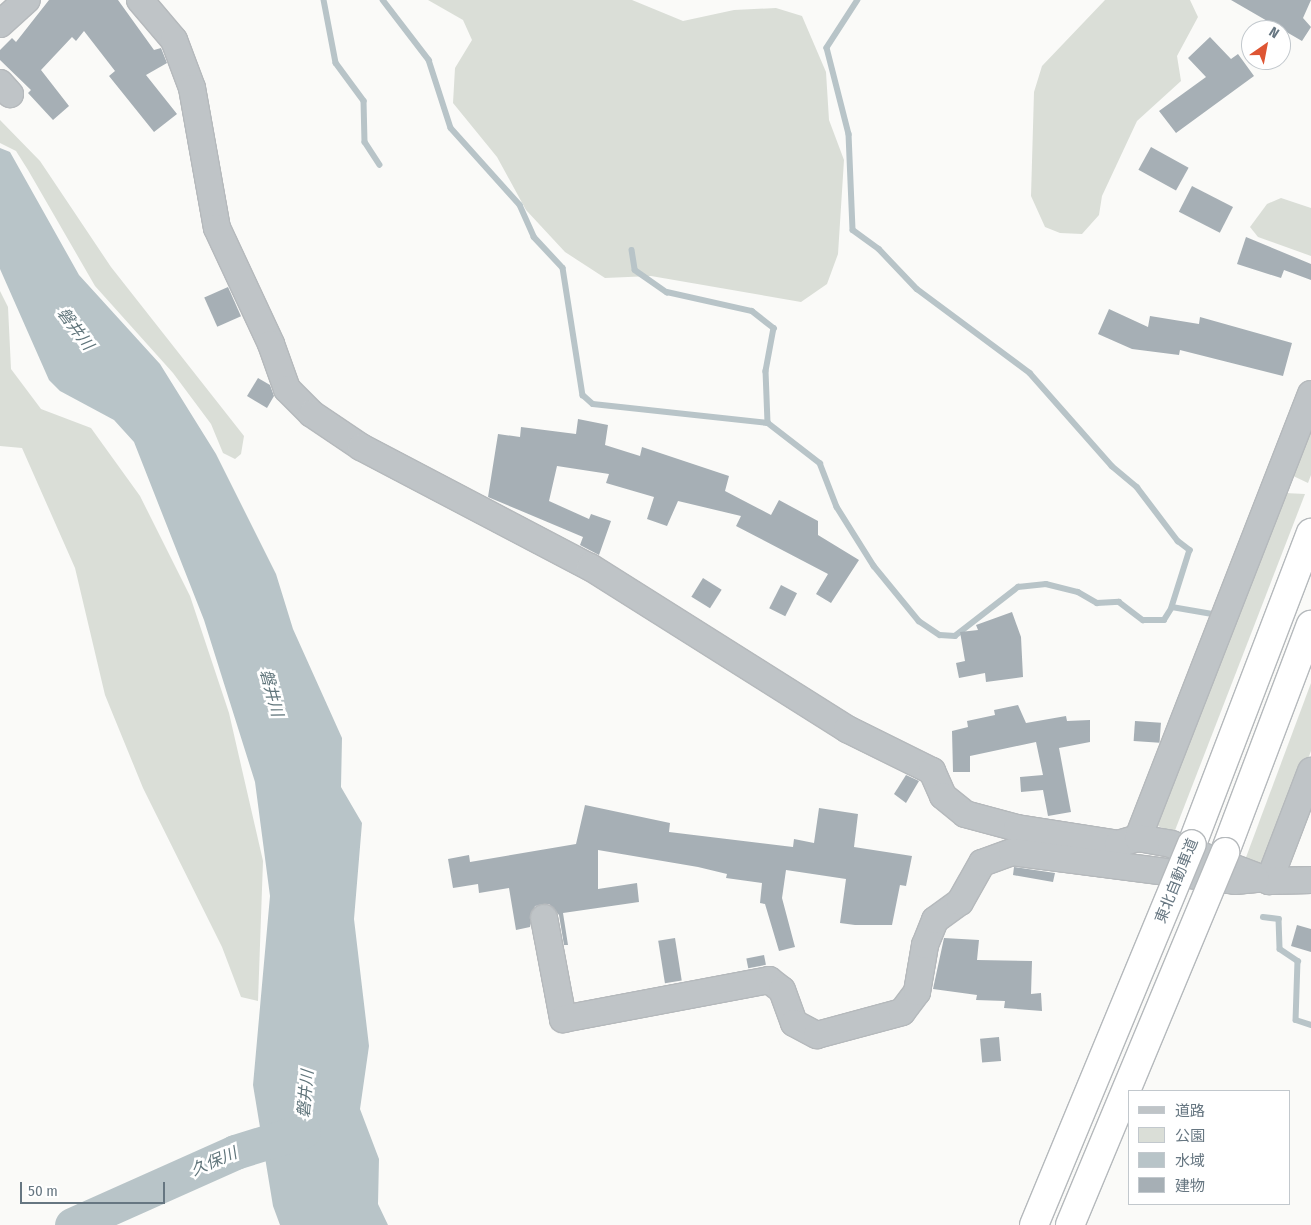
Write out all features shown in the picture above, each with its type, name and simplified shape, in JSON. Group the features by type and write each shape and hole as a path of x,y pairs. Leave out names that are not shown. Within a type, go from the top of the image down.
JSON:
{"highway":[{"name":"東北自動車道","path":"1034,1225 1192,844 1311,533"},
{"path":"1070,1225 1224,852 1311,625"}],"street":[{"path":"0,24 27,0"},
{"path":"140,0 174,40 192,88 217,228 272,344 287,389 312,414 361,447 590,566 847,729 932,771 943,796 965,814 1017,828 1118,844 1138,838 1171,844 1242,869 1253,880"},
{"path":"1138,838 1311,394"},
{"path":"1253,880 1311,771"},
{"path":"544,918 563,1019 769,980 782,990 794,1023 817,1035 902,1012 917,992 925,945 935,920 960,902 982,863 1012,852 1253,880 1311,880"}],"green space":[{"path":"428,0 632,0 683,21 734,10 776,8 802,16 826,72 829,120 844,160 838,254 827,284 801,302 651,276 605,278 565,252 526,210 497,157 453,103 455,68 472,40 463,20"},
{"path":"1105,0 1190,0 1198,17 1177,56 1181,81 1137,121 1102,196 1099,215 1082,234 1060,233 1045,227 1031,196 1034,92 1042,66"},
{"path":"0,120 40,161 111,267 244,436 241,454 235,459 223,453 211,424 173,373 95,286 16,151 0,143"},
{"path":"1281,198 1311,208 1311,256 1258,237 1250,227 1267,204"},
{"path":"0,291 8,307 11,369 41,409 91,428 140,496 190,596 229,713 263,861 258,1001 241,997 222,947 143,788 105,695 75,568 22,448 0,446"},
{"path":"1311,417 1311,475 1308,483 1289,474"},
{"path":"1285,493 1305,494 1174,833 1158,826 1155,818"},
{"path":"1311,683 1311,751 1271,856 1262,864 1245,860"}],"water":[{"name":"磐井川","path":"0,148 10,152 79,275 160,364 216,454 276,574 293,629 342,738 341,787 362,823 354,919 369,1046 360,1109 379,1159 378,1204 388,1225 280,1225 273,1206 253,1085 270,896 255,782 204,620 134,442 114,420 60,391 49,380 0,269"}],"building":[{"path":"49,0 118,0 154,50 161,48 167,63 146,75 177,114 154,132 109,76 115,71 84,31 76,41 72,37 41,70 69,106 53,120 28,93 31,90 0,60 0,50 12,38 16,42"},
{"path":"1231,0 1311,0 1303,18 1311,27 1302,41 1291,35 1291,20 1266,20"},
{"path":"1210,37 1231,59 1238,54 1241,58 1241,70 1250,70 1254,76 1176,133 1159,111 1206,77 1188,58"},
{"path":"1151,147 1189,168 1176,191 1138,170"},
{"path":"1192,186 1233,207 1220,233 1179,212"},
{"path":"1246,237 1311,264 1311,280 1284,270 1281,278 1237,264"},
{"path":"228,287 241,316 217,327 204,298"},
{"path":"1109,309 1148,327 1150,316 1199,324 1200,317 1292,343 1283,376 1180,350 1179,355 1132,349 1098,334"},
{"path":"258,378 270,385 274,396 267,408 247,396"},
{"path":"578,419 608,425 605,445 640,456 642,447 729,476 725,491 771,515 779,500 818,521 818,535 859,560 831,603 816,594 828,574 736,526 741,516 678,501 667,526 647,519 654,497 606,483 609,474 557,466 549,501 589,519 591,514 611,521 599,555 580,545 583,537 488,497 498,434 520,437 521,427 576,434"},
{"path":"703,578 722,590 710,608 691,597"},
{"path":"781,585 797,593 785,616 769,608"},
{"path":"1012,612 1021,637 1023,677 986,682 985,673 959,678 956,663 965,661 960,632 978,630 976,625"},
{"path":"1018,705 1026,723 1066,716 1067,721 1090,720 1090,742 1059,748 1071,812 1048,816 1043,790 1021,792 1020,777 1043,775 1036,742 970,756 970,772 953,772 952,731 968,727 967,721 995,715 994,710"},
{"path":"1135,721 1161,723 1160,743 1134,741"},
{"path":"906,775 919,781 906,803 894,794"},
{"path":"585,805 670,823 669,832 793,847 794,839 814,843 819,808 858,814 854,847 912,856 906,886 900,885 892,925 840,923 846,879 786,870 782,898 795,947 779,951 765,904 760,903 762,883 726,878 727,874 698,867 598,850 598,889 637,883 639,902 563,913 568,945 564,945 559,915 549,904 535,906 530,927 516,930 509,888 479,893 478,884 453,888 448,859 469,855 470,862 576,844"},
{"path":"1014,867 1055,873 1053,882 1013,875"},
{"path":"1297,925 1311,929 1311,952 1291,946"},
{"path":"675,938 682,980 665,983 658,941"},
{"path":"944,938 979,940 977,960 1032,961 1031,994 1041,993 1042,1011 1004,1008 1005,1001 976,1000 977,995 933,989"},
{"path":"764,955 766,965 748,968 746,958"},
{"path":"999,1037 1001,1061 982,1063 980,1039"}],"waterway":[{"path":"324,0 336,63 364,101 365,142 380,165"},
{"path":"383,0 429,60 451,128 520,205 534,237 563,268 583,395 593,404 768,423"},
{"path":"858,0 827,48 849,134 853,230 879,249 917,289 1030,373 1112,466 1137,487 1178,541 1190,550 1172,607"},
{"path":"632,250 635,270 667,292 752,311 774,328 766,371 768,423 820,463 837,507 874,566 919,621 940,635 955,636 1018,587 1046,584 1078,592 1097,603 1119,602 1143,620 1164,620 1172,607 1219,615"},
{"path":"1263,917 1279,919 1280,949 1298,961 1296,1020 1311,1025"},
{"name":"久保川","path":"72,1225 235,1152 303,1131"}]}
